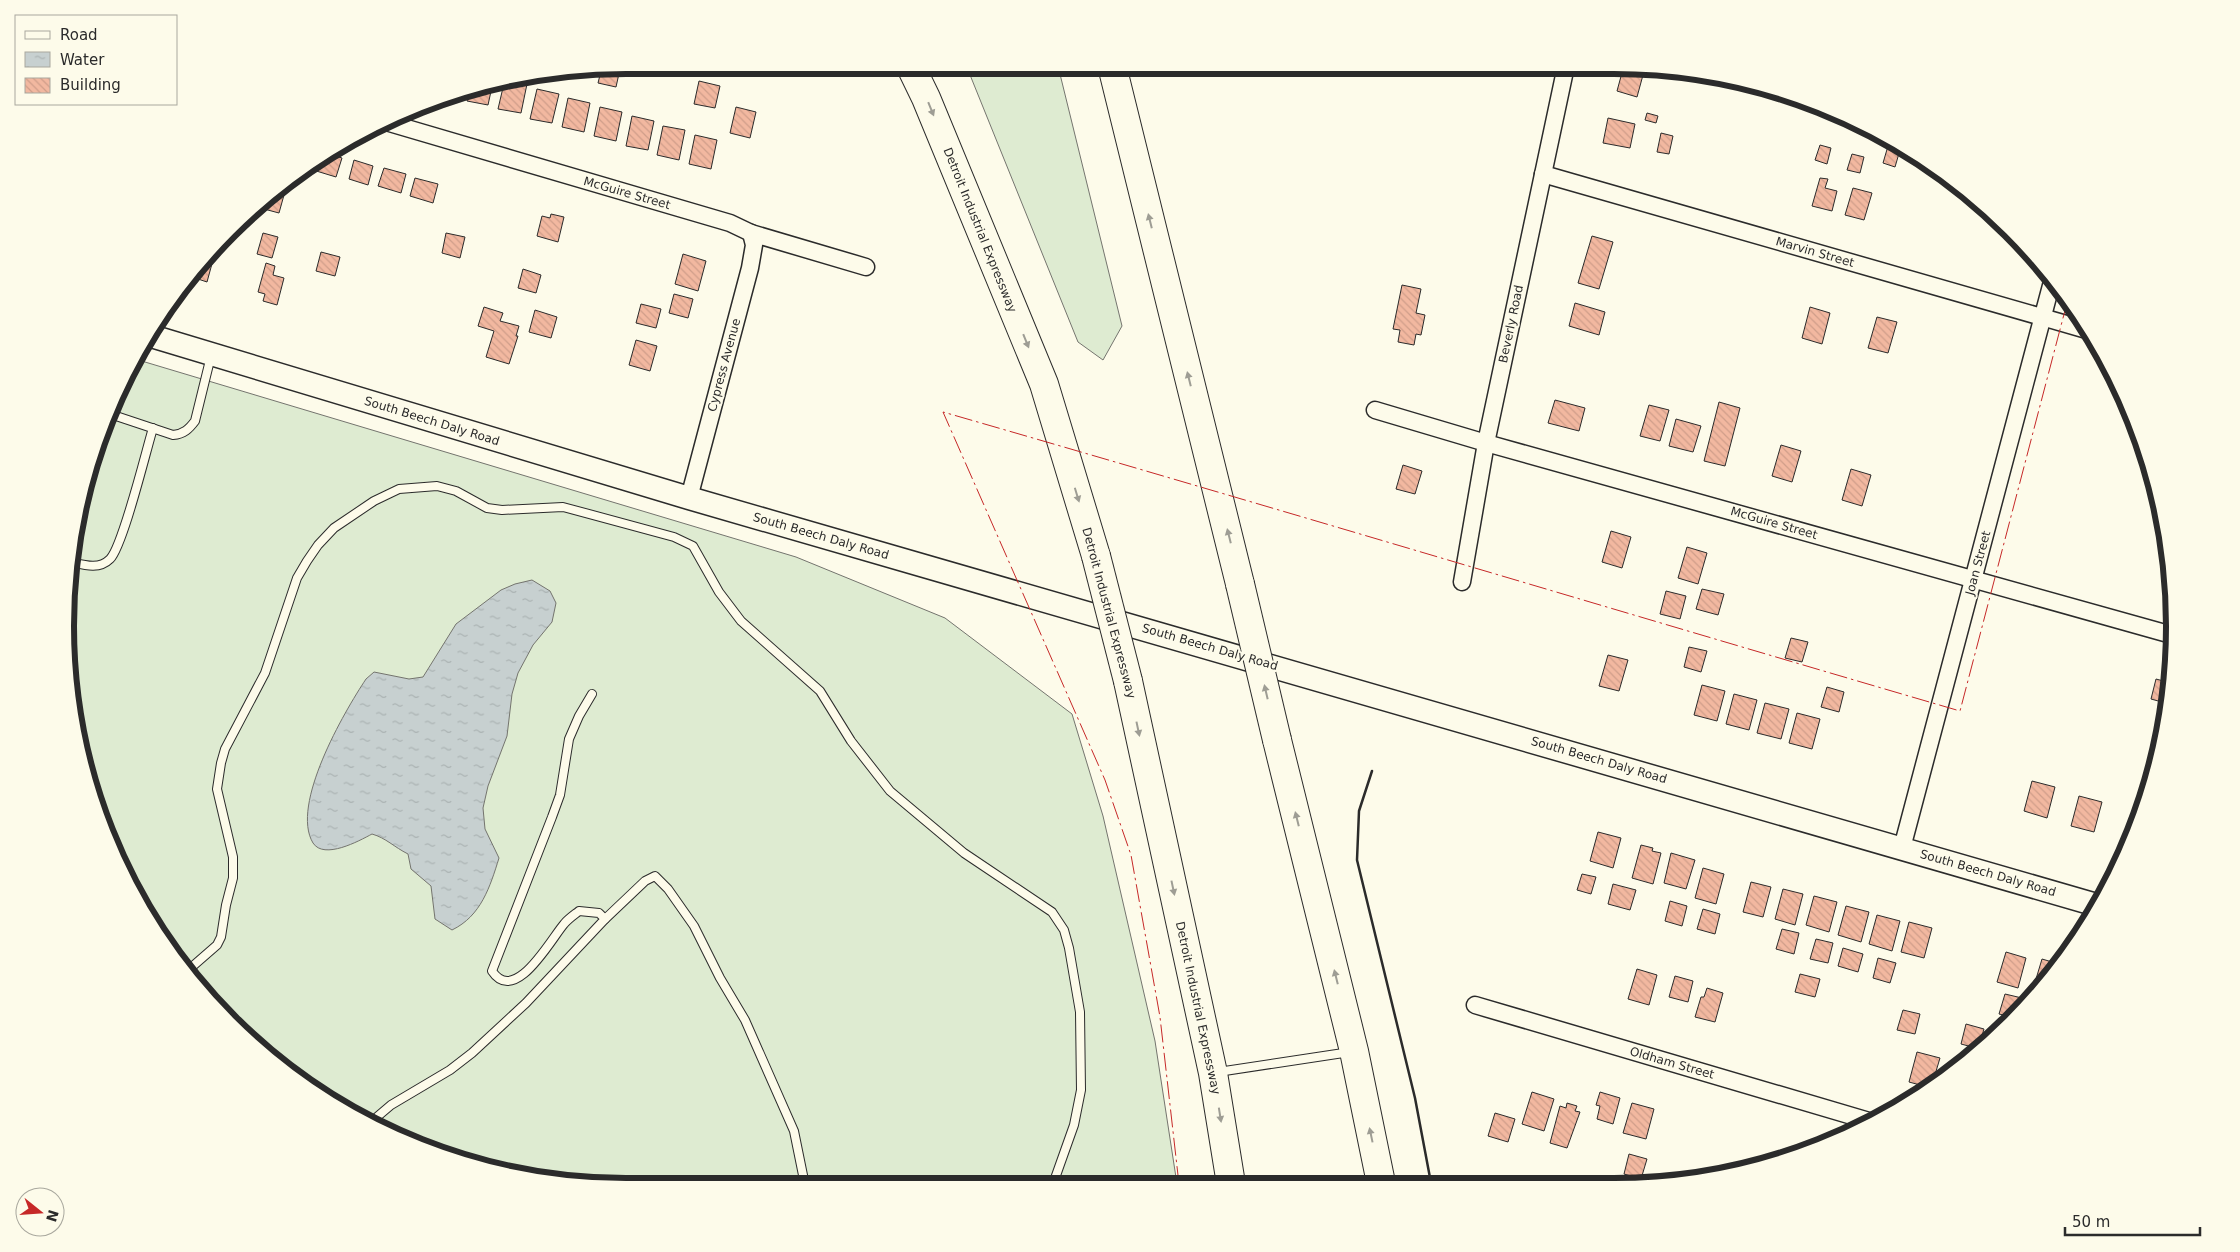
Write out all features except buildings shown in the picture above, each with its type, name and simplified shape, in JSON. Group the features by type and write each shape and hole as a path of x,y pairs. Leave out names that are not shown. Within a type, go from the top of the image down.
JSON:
{"highway":[{"name":"Detroit Industrial Expressway","path":"914,74 1044,384 1096,556 1128,681 1213,1073 1230,1178"},
{"path":"1114,74 1354,1051 1380,1178"}],"street":[{"name":"Beverly Road","path":"1462,582 1486,443 1564,74"},
{"name":"McGuire Street","path":"396,125 730,223 751,233 866,266"},
{"name":"Marvin Street","path":"1543,174 2078,327"},
{"name":"Cypress Avenue","path":"689,498 750,268 754,245 751,233"},
{"name":"Joan Street","path":"1902,848 2050,288"},
{"name":"South Beech Daly Road","path":"155,338 689,498 2091,903"},
{"name":"McGuire Street","path":"1375,410 1486,443 2166,633"},
{"name":"Oldham Street","path":"1475,1006 1862,1119"}],"lane":[{"path":"116,416 173,434 180,434 195,421 211,354"},
{"path":"77,563 96,567 111,558 121,536 153,428"},
{"path":"192,967 217,945 221,937 233,878 233,857 217,789 225,749 265,673 297,578 318,544 334,528 374,501 399,489 411,487 445,487 487,508 494,509 517,510 563,507 674,537 694,546 729,607 748,627 820,691 851,741 890,791 964,853 1052,912 1064,930 1070,948 1080,1012 1081,1054 1079,1104 1055,1178"},
{"path":"592,694 579,716 569,739 561,788 552,817 492,971 497,979 504,981 516,978 524,973 535,965 565,922 579,911 599,913 605,919"},
{"path":"376,1118 391,1105 450,1070 472,1053 526,1003 605,919 645,881 655,876 672,895 694,926 754,1040 794,1131 804,1178"},
{"path":"1213,1073 1354,1051"}],"green space":[{"path":"970,74 1060,74 1122,326 1103,360 1078,342"},
{"path":"142,361 796,557 945,618 1072,714 1103,816 1155,1041 1176,1178 626,1178 554,1174 518,1168 448,1149 382,1121 319,1085 262,1041 236,1016 211,990 167,933 131,870 116,837 103,804 84,734 75,662 75,590 78,554 84,518 103,448 116,415"}],"water":[{"path":"532,580 550,591 556,603 552,622 533,645 518,673 512,694 507,736 488,786 483,808 485,829 499,858 483,900 470,917 452,930 435,919 431,886 411,869 408,854 372,834 342,848 325,850 318,848 313,843 308,826 308,806 314,783 333,735 366,679 374,672 409,679 423,677 456,624 501,590"}],"wall":[{"path":"1372,771 1359,811 1357,860 1415,1098 1430,1178"}],"power":[{"path":"1178,1178 1160,1017 1131,855 1105,780 943,412 1960,711 2065,309"}]}
